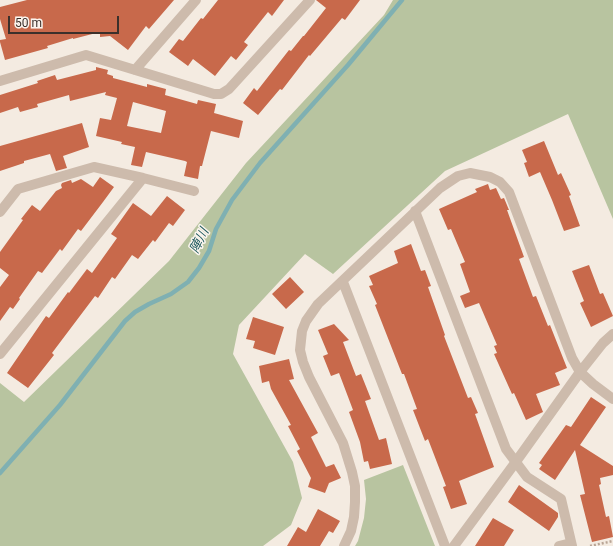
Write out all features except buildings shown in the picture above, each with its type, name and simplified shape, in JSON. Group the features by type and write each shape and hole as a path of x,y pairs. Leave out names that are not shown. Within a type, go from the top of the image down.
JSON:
{"street":[{"path":"135,70 196,0"},
{"path":"0,82 86,55 214,94 221,94 229,89 310,0"},
{"path":"0,212 18,189 94,167 194,191"},
{"path":"344,546 351,531 354,517 355,494 352,472 343,442 303,362 300,350 302,331 318,304 343,282 440,188 458,176 470,173 490,176 500,182 509,192 572,358 580,372 592,384 613,399"},
{"path":"0,354 143,178"},
{"path":"415,211 506,448 515,463 527,477 561,499 571,545 559,546"},
{"path":"343,282 445,546"},
{"path":"454,546 580,372 603,343 613,334"}],"path":[{"path":"590,546 613,541"}],"green space":[{"path":"393,0 613,0 613,219 568,114 445,171 333,274 305,254 239,325 233,354 293,462 302,498 291,525 263,546 0,546 0,383 24,402 169,261 246,163 384,15"},
{"path":"403,465 435,546 355,546 358,541 364,518 366,499 364,480"}],"waterway":[{"name":"陣川","path":"0,473 60,405 125,321 135,312 171,294 188,282 199,268 209,251 216,229 232,200 260,163 348,65 402,0"}]}
